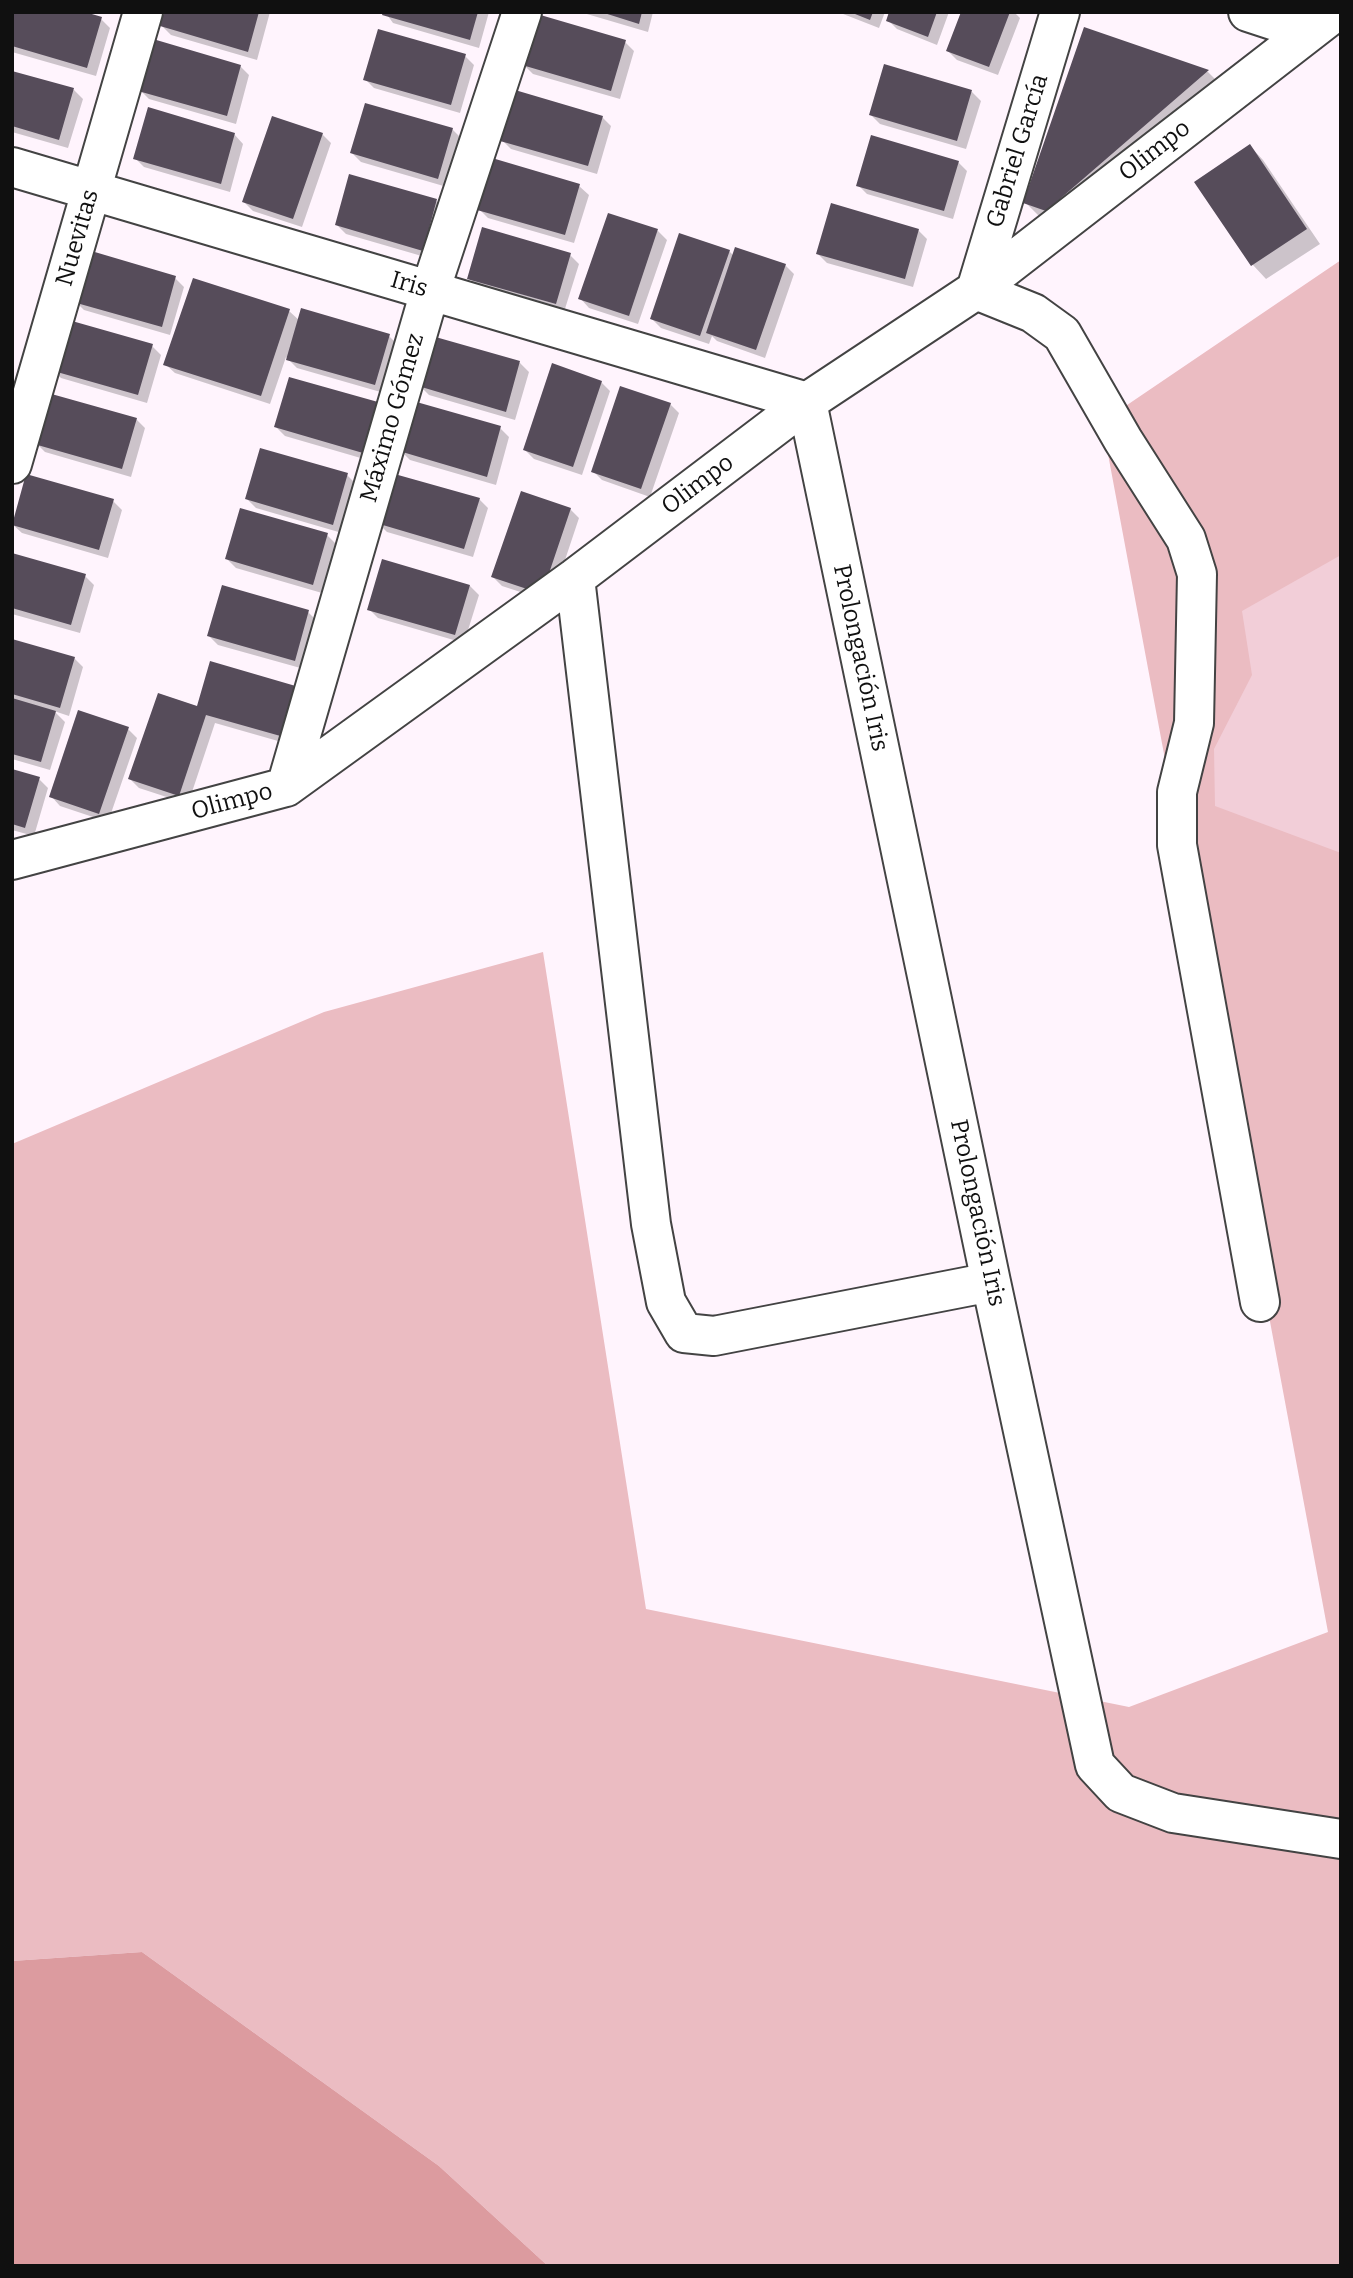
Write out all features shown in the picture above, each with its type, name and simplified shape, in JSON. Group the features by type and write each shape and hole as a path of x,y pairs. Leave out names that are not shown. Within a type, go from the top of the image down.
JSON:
{"street":[{"name":"Nuevitas","path":"12,464 143,12"},
{"name":"Máximo Gómez","path":"286,787 430,291 522,12"},
{"name":"Gabriel García","path":"975,290 1060,12"},
{"path":"1248,12 1322,22"},
{"name":"Olimpo","path":"12,860 286,787 575,578 807,402 975,290 1322,22"},
{"name":"Iris","path":"12,167 807,402"},
{"path":"975,290 1033,313 1062,334 1123,440 1186,539 1197,574 1194,723 1177,792 1177,845 1260,1302"},
{"name":"Prolongación Iris","path":"807,402 1095,1765 1121,1793 1173,1813 1341,1839"},
{"path":"575,578 651,1224 666,1302 684,1333 714,1336 991,1282"}],"shaded area":[{"path":"1341,260 1341,2266 548,2266 439,2166 142,1952 12,1961 12,1144 324,1012 543,952 646,1609 1129,1707 1328,1632 1102,422"},
{"path":"1341,555 1341,853 1215,806 1214,749 1252,675 1242,611"},
{"path":"142,1952 439,2166 548,2266 12,2266 12,1961"}],"building":[{"path":"12,12 85,12 102,17 87,68 12,46"},
{"path":"164,12 259,12 248,52 160,26"},
{"path":"383,12 478,12 470,40 382,15"},
{"path":"601,12 642,12 639,24"},
{"path":"850,12 873,12 870,20"},
{"path":"889,12 937,12 928,37 886,21"},
{"path":"961,12 1010,12 989,67 946,51"},
{"path":"537,14 626,40 611,91 522,65"},
{"path":"1084,27 1209,70 1046,211 1023,203"},
{"path":"378,29 466,54 451,105 363,80"},
{"path":"153,39 241,65 227,116 138,91"},
{"path":"884,64 972,90 957,141 869,115"},
{"path":"12,71 74,88 59,140 12,126"},
{"path":"515,90 603,116 588,166 500,141"},
{"path":"365,103 453,128 438,179 350,153"},
{"path":"148,107 235,133 221,184 133,159"},
{"path":"272,116 323,133 293,219 242,202"},
{"path":"871,135 959,161 944,211 856,186"},
{"path":"1250,144 1307,229 1251,266 1194,182"},
{"path":"492,158 580,184 565,235 477,210"},
{"path":"349,174 437,199 423,251 335,225"},
{"path":"831,203 919,229 905,279 816,254"},
{"path":"608,213 658,229 629,316 578,299"},
{"path":"482,227 571,253 556,304 467,279"},
{"path":"679,233 730,250 700,336 650,319"},
{"path":"735,247 786,264 756,350 706,333"},
{"path":"88,250 176,276 162,327 73,302"},
{"path":"193,278 290,309 261,396 163,365"},
{"path":"301,308 390,334 375,385 286,360"},
{"path":"65,319 153,344 138,395 50,370"},
{"path":"432,336 520,361 506,412 418,386"},
{"path":"552,363 602,381 573,467 523,450"},
{"path":"289,377 378,402 363,453 274,427"},
{"path":"620,386 671,403 641,489 591,472"},
{"path":"48,393 137,418 122,469 34,444"},
{"path":"413,401 501,426 487,477 399,451"},
{"path":"260,448 348,473 333,525 245,499"},
{"path":"391,473 480,498 464,549 376,523"},
{"path":"26,474 114,499 99,550 12,525"},
{"path":"521,491 571,508 542,594 491,577"},
{"path":"240,508 328,533 313,585 225,559"},
{"path":"12,553 86,574 71,625 12,608"},
{"path":"382,559 470,585 455,635 367,610"},
{"path":"222,585 309,610 295,661 207,636"},
{"path":"12,639 75,657 60,708 12,694"},
{"path":"210,661 299,687 284,737 206,715 179,796 128,779 158,693 197,706"},
{"path":"12,698 56,711 41,762 12,754"},
{"path":"78,710 129,727 99,814 49,797"},
{"path":"12,769 40,777 25,828 12,824"}]}
